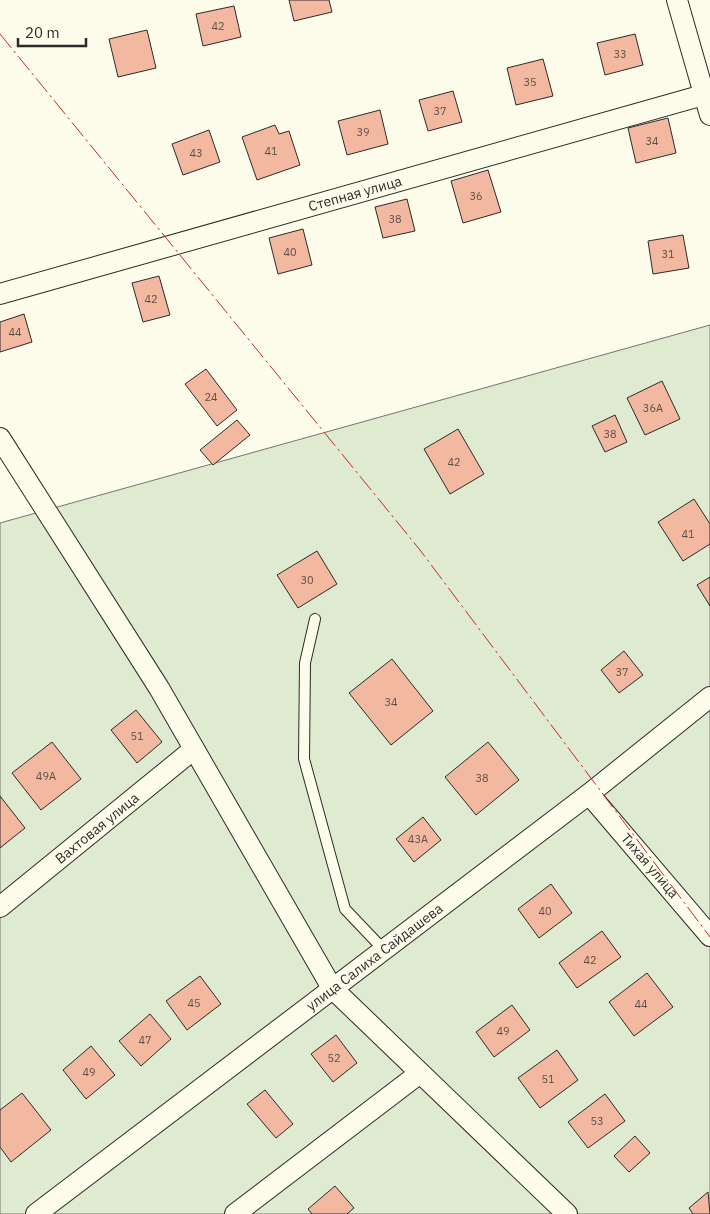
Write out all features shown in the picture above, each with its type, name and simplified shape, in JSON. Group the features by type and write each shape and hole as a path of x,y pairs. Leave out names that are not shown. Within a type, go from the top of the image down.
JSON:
{"street":[{"path":"677,0 706,94 710,114"},
{"name":"Степная улица","path":"0,294 706,94"},
{"path":"0,438 159,688 332,988 567,1214"},
{"name":"улица Салиха Сайдашева","path":"36,1214 588,794 710,697"},
{"name":"Вахтовая улица","path":"0,907 194,750"},
{"name":"Тихая улица","path":"588,794 710,936"},
{"path":"235,1214 420,1073"}],"lane":[{"path":"316,619 305,664 304,759 344,909 383,949"}],"green space":[{"path":"710,325 710,1214 0,1214 0,523"}],"building":[{"path":"289,0 329,0 332,12 294,21"},
{"path":"234,6 241,37 203,46 196,14"},
{"path":"147,30 156,68 118,77 109,39"},
{"path":"635,34 643,65 605,75 597,43"},
{"path":"543,59 553,96 516,105 507,68"},
{"path":"453,91 462,122 428,131 419,100"},
{"path":"380,110 388,144 347,155 338,121"},
{"path":"668,118 676,153 636,163 628,128"},
{"path":"275,125 279,134 289,131 300,165 257,180 242,137"},
{"path":"209,130 220,162 183,175 172,144"},
{"path":"488,170 501,212 463,223 451,181"},
{"path":"407,199 415,231 383,238 375,207"},
{"path":"303,229 312,265 278,274 269,238"},
{"path":"683,235 689,268 653,274 648,241"},
{"path":"159,276 170,315 143,322 132,283"},
{"path":"24,314 32,342 0,352 0,322"},
{"path":"206,369 237,410 217,426 185,384"},
{"path":"662,381 680,419 645,435 627,398"},
{"path":"615,415 627,442 605,452 592,426"},
{"path":"237,420 250,435 213,465 200,450"},
{"path":"458,429 484,474 450,494 424,449"},
{"path":"694,499 710,524 710,544 683,561 658,522"},
{"path":"317,551 337,584 298,608 277,575"},
{"path":"710,577 710,606 697,585"},
{"path":"624,651 643,675 619,693 601,670"},
{"path":"392,659 433,711 391,745 349,693"},
{"path":"136,710 162,742 137,763 111,730"},
{"path":"52,742 81,779 41,810 12,773"},
{"path":"488,742 519,780 476,815 445,777"},
{"path":"0,796 25,828 0,848"},
{"path":"423,817 441,840 414,862 396,839"},
{"path":"551,884 572,913 539,938 518,909"},
{"path":"602,931 621,957 577,988 559,963"},
{"path":"647,973 673,1007 634,1036 609,1002"},
{"path":"200,976 221,1004 187,1030 166,1001"},
{"path":"512,1005 530,1030 494,1057 476,1032"},
{"path":"150,1014 171,1039 141,1066 119,1041"},
{"path":"336,1035 357,1063 333,1082 311,1054"},
{"path":"91,1046 115,1075 86,1099 63,1070"},
{"path":"557,1050 578,1080 540,1108 518,1078"},
{"path":"265,1090 293,1124 276,1138 247,1104"},
{"path":"22,1093 51,1130 11,1162 0,1147 0,1110"},
{"path":"605,1094 625,1121 588,1148 568,1122"},
{"path":"635,1136 650,1153 629,1172 614,1156"},
{"path":"335,1186 354,1208 347,1214 312,1214 308,1209"},
{"path":"708,1192 710,1214 693,1214 689,1208"}],"power":[{"path":"0,34 420,550 710,937"}]}
